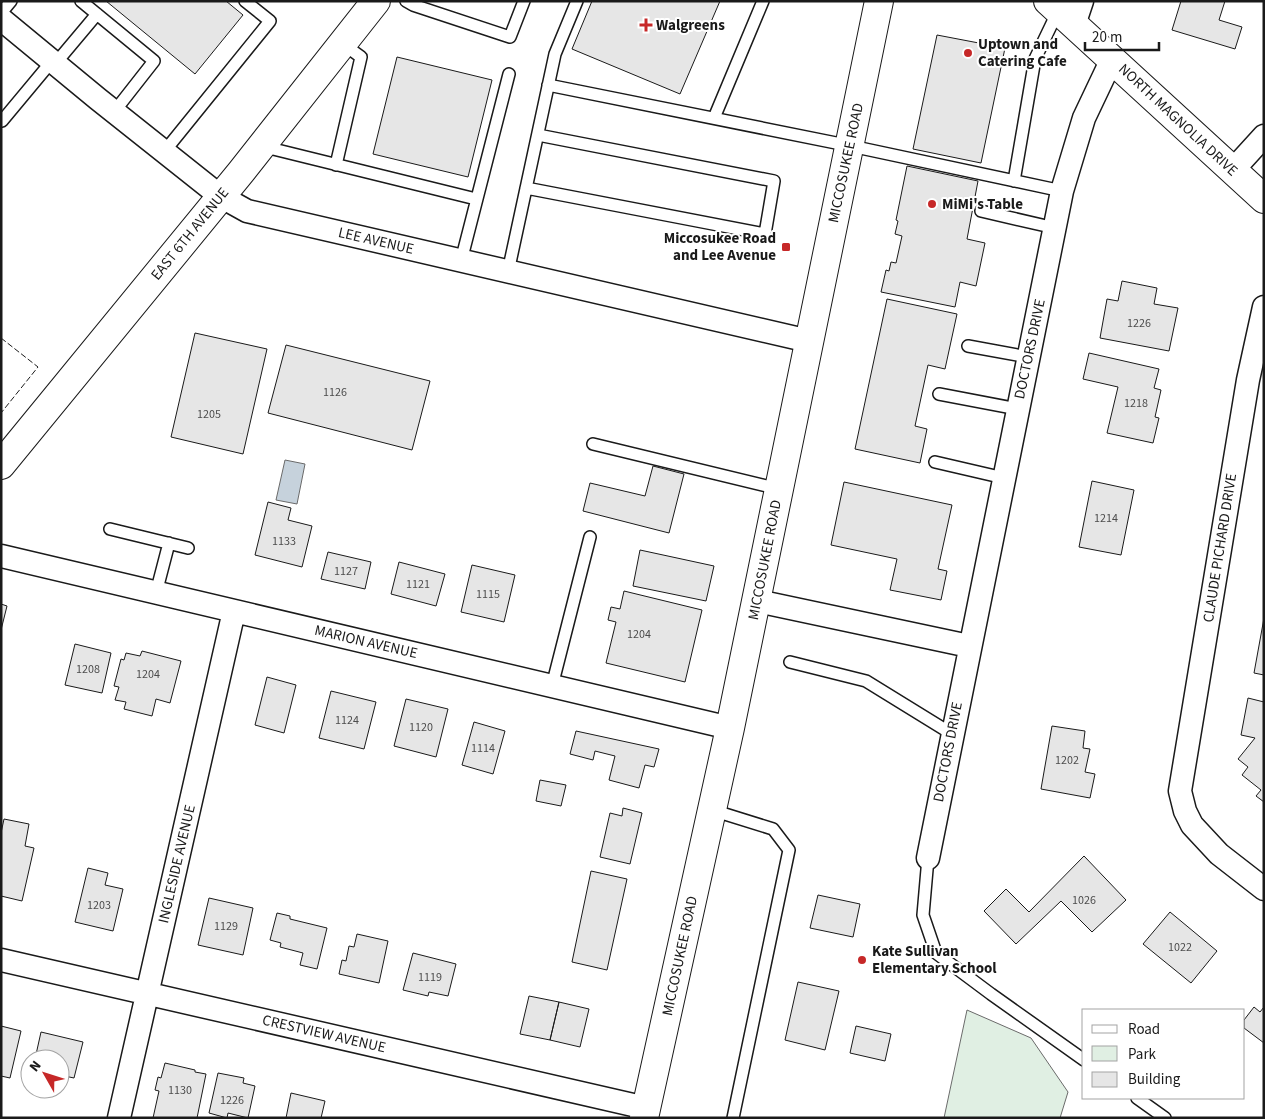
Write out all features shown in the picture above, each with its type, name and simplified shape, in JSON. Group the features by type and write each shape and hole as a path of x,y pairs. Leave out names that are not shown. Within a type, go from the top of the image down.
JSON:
{"street":[{"name":"EAST 6TH AVENUE","path":"1,465 261,146 376,1"},
{"name":"MICCOSUKEE ROAD","path":"645,1113 757,601 879,1"},
{"name":"NORTH MAGNOLIA DRIVE","path":"1066,10 1112,59 1264,199"},
{"name":"LEE AVENUE","path":"1,19 220,196 247,212 809,341"},
{"name":"DOCTORS DRIVE","path":"928,858 969,646 1062,191 1084,118 1112,59"},
{"path":"1233,170 1264,136"},
{"name":"CLAUDE PICHARD DRIVE","path":"1264,307 1248,380 1180,791 1185,811 1192,825 1220,854 1264,889"},
{"name":"MARION AVENUE","path":"1,556 730,728"},
{"path":"757,601 969,646"},
{"name":"INGLESIDE AVENUE","path":"119,1118 234,611"},
{"name":"CRESTVIEW AVENUE","path":"1,960 148,993 645,1113"}],"lane":[{"path":"1,13 11,1"},
{"path":"81,1 154,61 114,112"},
{"path":"164,152 270,21 245,1"},
{"path":"406,1 433,12 510,37 524,1"},
{"path":"433,12 439,1"},
{"path":"508,272 555,54 577,1"},
{"path":"714,118 763,1"},
{"path":"1014,181 1034,59 1066,10"},
{"path":"2,122 97,14"},
{"path":"336,164 361,57 343,44"},
{"path":"461,261 509,74"},
{"path":"548,85 1062,191"},
{"path":"526,188 765,234 774,181 538,134"},
{"path":"261,146 476,199"},
{"path":"982,211 1055,228"},
{"path":"968,346 1028,357"},
{"path":"939,394 1018,408"},
{"path":"593,444 779,489"},
{"path":"935,462 1004,478"},
{"path":"110,529 188,548"},
{"path":"552,686 590,537"},
{"path":"156,593 169,544"},
{"path":"790,662 866,681 952,734"},
{"path":"712,810 773,829 788,850 733,1118"},
{"path":"928,858 923,915 936,953 1082,1059"},
{"path":"1138,1099 1165,1118"}],"green space":[{"path":"967,1010 1031,1038 1068,1092 1060,1118 944,1118"}],"shaded area":[{"path":"285,460 305,464 297,504 276,500"}],"building":[{"path":"106,1 226,1 243,15 195,74"},
{"name":"Walgreens","path":"592,1 720,1 680,94 572,49"},
{"path":"1181,1 1225,1 1219,20 1242,27 1235,49 1172,30"},
{"path":"937,35 1005,48 981,163 913,149"},
{"path":"397,57 492,80 468,177 373,154"},
{"path":"907,166 978,181 967,239 985,243 976,286 960,282 955,307 881,292 886,270 889,271 891,262 896,263 902,236 895,234 898,221 896,220"},
{"path":"1122,281 1157,288 1154,304 1178,308 1169,351 1100,338 1107,299 1118,301"},
{"path":"887,299 957,314 945,369 928,365 915,426 927,429 920,463 855,449"},
{"path":"195,333 267,349 243,454 171,437"},
{"path":"286,345 430,381 412,450 268,413"},
{"path":"1089,353 1159,369 1154,388 1161,390 1155,417 1159,418 1153,443 1107,433 1118,387 1083,379"},
{"path":"653,466 684,474 669,533 583,511 590,483 645,496"},
{"path":"1092,481 1134,490 1121,555 1079,547"},
{"path":"844,482 952,505 938,569 947,571 941,600 890,590 897,559 831,545"},
{"path":"268,502 291,508 288,520 312,526 302,567 255,555"},
{"path":"640,550 714,566 706,601 633,586"},
{"path":"328,552 371,562 365,589 321,579"},
{"path":"399,562 445,574 436,606 391,594"},
{"path":"472,565 515,575 504,622 461,612"},
{"path":"624,591 702,610 685,682 606,663 616,622 608,620 611,607 620,609"},
{"path":"1,604 7,606 1,630"},
{"path":"1264,618 1264,675 1254,673"},
{"path":"75,644 111,653 102,693 65,685"},
{"path":"142,651 181,661 170,703 156,699 152,716 124,709 126,702 115,700 119,687 114,686 121,659 124,660 126,653 140,656"},
{"path":"267,677 296,685 284,733 255,725"},
{"path":"331,691 376,702 364,749 319,738"},
{"path":"1248,698 1264,702 1264,802 1256,796 1261,790 1242,775 1248,767 1238,759 1255,738 1241,735"},
{"path":"406,699 448,709 436,757 394,746"},
{"path":"474,722 505,731 493,774 462,765"},
{"path":"1052,726 1085,731 1083,748 1090,749 1085,772 1095,774 1090,798 1041,789"},
{"path":"576,731 659,749 654,767 645,765 639,788 609,780 615,756 595,751 593,760 570,754"},
{"path":"540,780 566,785 561,806 536,801"},
{"path":"623,808 642,813 630,864 600,857 610,813 622,816"},
{"path":"4,819 29,824 25,846 34,848 22,901 1,896 1,833"},
{"path":"1084,856 1126,900 1092,932 1061,901 1016,944 984,911 1006,889 1029,912"},
{"path":"88,868 108,873 105,885 123,889 113,931 75,922"},
{"path":"591,871 627,879 607,970 572,962"},
{"path":"818,895 860,904 853,937 810,928"},
{"path":"209,898 253,908 243,955 198,945"},
{"path":"1170,912 1217,951 1191,983 1143,944"},
{"path":"277,913 290,916 290,919 327,928 317,969 300,965 303,953 280,947 281,943 270,940"},
{"path":"357,934 388,941 379,983 339,974 342,960 346,961 349,946 354,947"},
{"path":"413,953 456,964 448,996 429,992 428,996 403,990"},
{"path":"798,982 839,991 825,1050 785,1040"},
{"path":"529,996 559,1002 550,1040 520,1034"},
{"path":"559,1002 589,1009 580,1047 550,1040"},
{"path":"1254,1007 1260,1012 1264,1007 1264,1043 1245,1029 1245,1019"},
{"path":"1,1026 21,1031 10,1078 1,1076"},
{"path":"856,1026 891,1034 885,1061 850,1053"},
{"path":"41,1032 83,1042 74,1078 70,1077 70,1049 37,1049"},
{"path":"165,1063 206,1074 197,1118 153,1118 159,1091 155,1090 158,1077 161,1078"},
{"path":"218,1073 244,1078 243,1083 255,1086 248,1118 228,1113 227,1118 209,1113"},
{"path":"291,1093 325,1101 321,1118 286,1118"}],"fence":[{"path":"1,338 38,367 1,413"}],"place":[{"name":"Walgreens","path":"646,25"},
{"name":"Uptown and Catering Cafe","path":"968,53"},
{"name":"MiMi's Table","path":"932,204"},
{"name":"Miccosukee Road and Lee Avenue","path":"786,247"},
{"name":"Kate Sullivan Elementary School","path":"862,960"}]}
